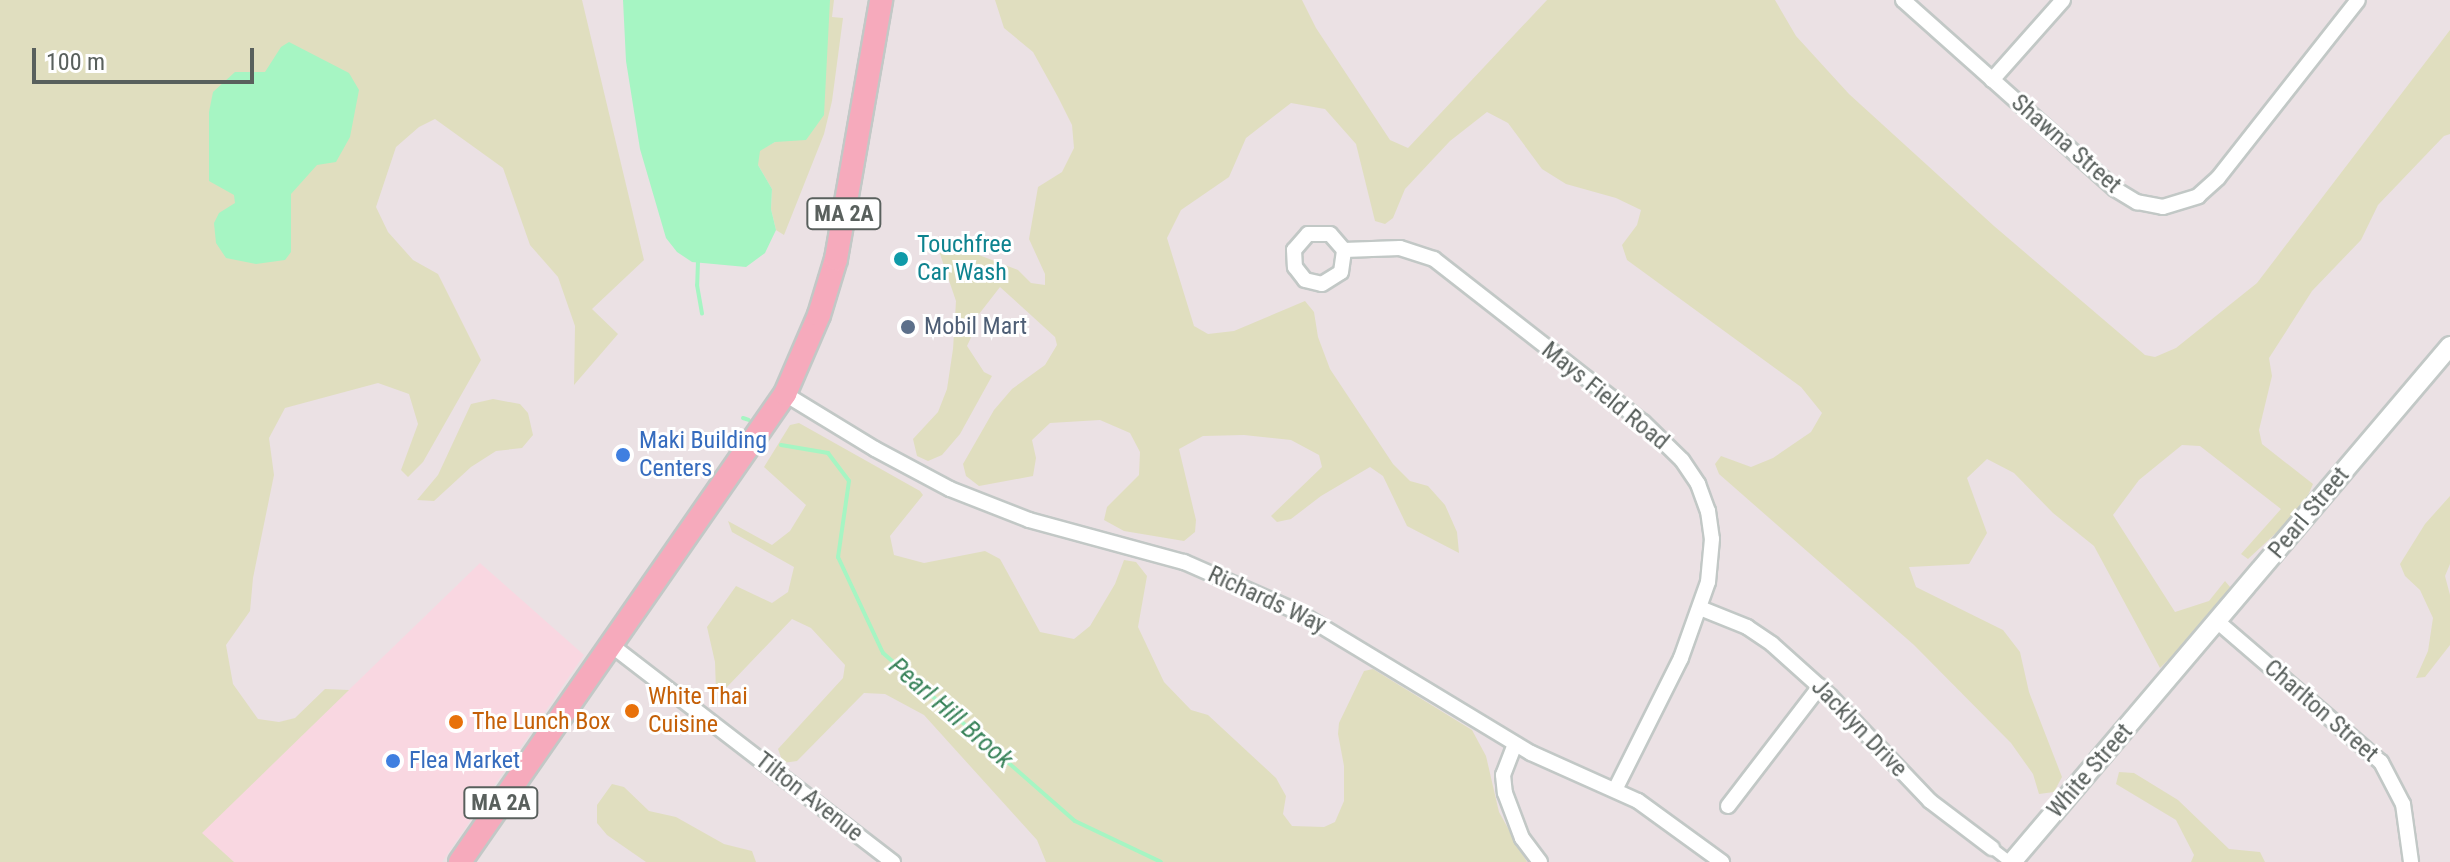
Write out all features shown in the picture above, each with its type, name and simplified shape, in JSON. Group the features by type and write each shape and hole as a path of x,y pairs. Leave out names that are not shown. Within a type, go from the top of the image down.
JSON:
{"main road":[{"name":"MA 2A","path":"460,862 785,394 819,315 836,259 881,0"}],"street":[{"name":"Shawna Street","path":"1903,0 2125,197 2150,206 2177,205 2198,196 2218,178 2358,0"},
{"path":"1992,80 2063,0"},
{"name":"Mays Field Road","path":"1344,250 1400,248 1434,259 1659,436 1691,472 1708,511 1712,554 1700,608 1681,658 1616,788"},
{"name":"Pearl Street","path":"2168,679 2450,346"},
{"name":"Richards Way","path":"785,394 875,449 950,489 1029,520 1184,562 1259,593 1325,626 1515,744 1616,788 1670,821 1722,862"},
{"name":"Jacklyn Drive","path":"1700,608 1760,635 1820,686 1930,801 2011,862"},
{"name":"Charlton Street","path":"2218,622 2381,762 2403,804 2411,862"},
{"name":"Tilton Avenue","path":"611,645 893,862"},
{"name":"White Street","path":"2011,862 2168,679"},
{"path":"1728,806 1820,686"},
{"path":"1515,744 1503,775 1505,793 1522,838 1540,862"}],"shaded area":[{"path":"0,0 582,0 644,260 592,309 618,334 574,385 575,326 558,277 530,245 503,168 435,119 419,127 396,147 376,207 388,232 413,260 438,274 481,360 423,462 408,477 401,470 418,424 409,394 378,383 285,408 269,438 274,475 253,578 250,611 226,645 233,684 258,719 279,722 295,718 325,689 349,690 202,833 234,862 0,862"},
{"path":"623,0 830,0 824,115 806,140 775,142 760,151 758,165 772,189 771,209 776,230 765,253 746,267 692,262 677,252 666,238 640,149 626,61"},
{"path":"830,0 834,0 832,17 843,18 832,101 824,134 784,235 776,230 771,209 772,189 758,165 757,157 760,150 775,142"},
{"path":"995,0 1302,0 1316,28 1390,140 1408,148 1547,0 1775,0 1796,36 1849,94 1994,226 2145,355 2155,357 2176,348 2257,283 2450,30 2450,134 2444,136 2378,205 2361,240 2312,291 2269,358 2272,376 2259,430 2262,444 2313,484 2302,509 2248,559 2241,554 2281,509 2200,446 2182,445 2139,480 2113,515 2175,612 2209,601 2225,581 2236,594 2160,668 2094,546 2053,513 2014,473 1987,459 1967,478 1987,533 1969,564 1909,567 1916,587 2003,630 2020,652 2029,692 2062,777 2054,792 2039,794 2033,774 2011,743 1914,645 1719,474 1715,464 1721,456 1751,467 1773,458 1811,432 1822,413 1801,387 1627,260 1622,245 1637,225 1641,210 1616,198 1566,184 1542,169 1508,123 1487,112 1450,141 1405,189 1393,218 1385,224 1375,221 1356,144 1325,109 1291,103 1246,138 1229,177 1181,210 1167,238 1194,326 1208,334 1234,331 1305,301 1314,312 1318,337 1330,369 1393,464 1410,481 1428,486 1445,505 1457,532 1459,553 1407,526 1383,476 1370,467 1321,496 1291,519 1277,522 1271,516 1322,467 1319,455 1291,440 1244,435 1203,436 1179,449 1196,520 1195,532 1184,541 1124,531 1104,520 1107,507 1139,475 1140,452 1130,433 1100,420 1050,423 1032,440 1036,458 1033,476 979,486 966,476 963,464 994,410 1012,389 1045,365 1057,345 1055,337 1000,287 969,327 974,331 967,346 984,372 992,376 960,434 942,455 928,461 917,456 913,439 938,412 947,389 953,349 956,301 939,251 945,242 1018,270 1031,283 1045,285 1045,274 1029,239 1038,187 1062,172 1074,148 1072,125 1058,97 1033,52 1004,28"},
{"path":"289,42 349,73 359,90 350,137 336,162 317,165 291,194 291,252 285,260 256,264 226,258 216,243 214,223 219,213 235,203 234,195 209,181 209,112 213,92 235,72 265,72 281,47"},
{"path":"493,399 520,404 528,413 533,435 522,448 496,451 471,467 434,501 417,500 438,475 471,404"},
{"path":"799,423 923,495 890,536 894,555 924,563 985,551 1000,559 1040,632 1074,639 1090,626 1115,584 1124,560 1136,562 1147,576 1138,627 1164,682 1191,710 1208,715 1276,778 1286,796 1283,814 1292,826 1324,827 1335,822 1344,801 1339,723 1364,671 1373,669 1472,730 1486,756 1499,812 1527,862 1046,862 1037,840 924,715 885,694 864,693 797,761 783,763 778,749 843,678 845,665 811,628 792,619 727,687 716,691 715,662 707,627 736,586 772,603 788,592 794,567 732,532 728,521 772,545 790,531 806,505 764,467 790,425"},
{"path":"2450,496 2450,564 2445,576 2450,595 2450,645 2425,677 2416,678 2428,651 2433,618 2420,590 2405,576 2400,564 2425,524"},
{"name":"Flea Market","path":"480,563 584,655 442,862 234,862 201,833"},
{"path":"2119,772 2134,773 2178,800 2229,849 2260,852 2265,862 2191,862 2194,855 2176,820 2116,784"},
{"path":"612,784 624,787 649,811 676,817 724,844 752,851 756,862 646,862 607,835 597,823 597,805"}],"waterway":[{"name":"Pearl Hill Brook","path":"698,261 697,285 702,314"},
{"name":"Pearl Hill Brook","path":"743,418 749,420"},
{"name":"Pearl Hill Brook","path":"781,445 828,453 849,481 838,557 883,653 1075,821 1161,862"}],"place":[{"name":"Touchfree Car Wash","path":"901,259"},
{"name":"Mobil Mart","path":"908,327"},
{"name":"Maki Building Centers","path":"623,455"},
{"name":"White Thai Cuisine","path":"632,711"},
{"name":"The Lunch Box","path":"456,722"},
{"name":"Flea Market","path":"393,761"}]}
